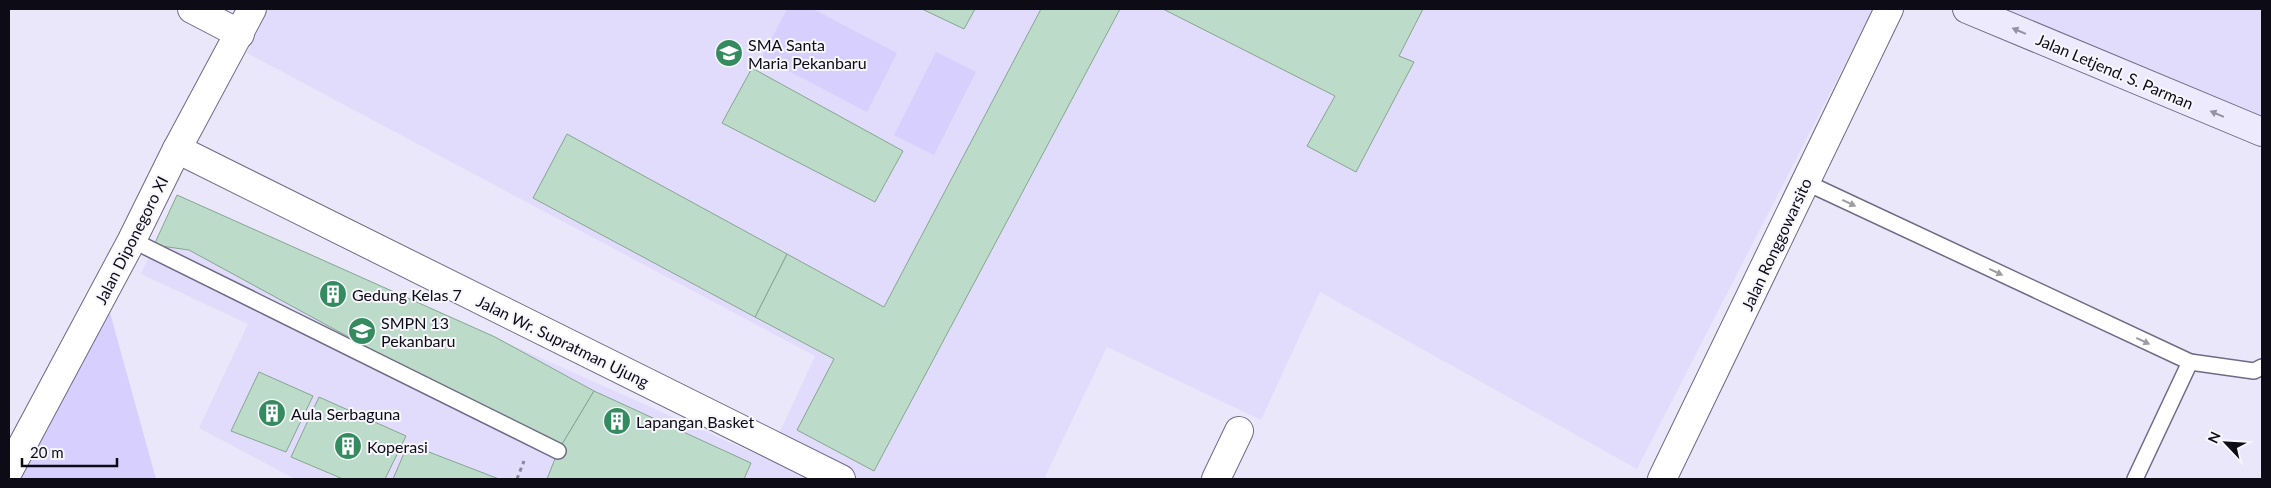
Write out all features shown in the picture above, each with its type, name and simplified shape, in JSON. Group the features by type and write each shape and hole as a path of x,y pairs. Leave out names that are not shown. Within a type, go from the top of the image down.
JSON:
{"main road":[{"name":"Jalan Letjend. S. Parman","path":"1967,9 2262,132"}],"street":[{"path":"192,9 240,34"},
{"name":"Jalan Diponegoro XI","path":"14,460 132,240 252,9"},
{"name":"Jalan Ronggowarsito","path":"1662,479 1888,9"},
{"name":"Jalan Wr. Supratman Ujung","path":"178,149 841,479"},
{"path":"1216,479 1239,431"}],"lane":[{"path":"1805,182 2190,362 2254,371 2262,367"},
{"path":"132,240 558,451"},
{"path":"2135,479 2190,362"}],"shaded area":[{"path":"268,9 1873,9 1637,469 1320,292 1261,420 1107,347 1044,479 856,479 777,438 815,356 247,53"},
{"path":"787,9 813,9 897,53 867,112 762,57"},
{"path":"2001,9 2262,9 2262,118"},
{"path":"936,52 976,72 934,155 894,135"},
{"name":"SMPN 13 Pekanbaru","path":"177,195 813,479 295,479 199,428 248,324 141,274"},
{"path":"105,295 156,479 9,479"}],"building":[{"path":"922,9 975,9 964,29"},
{"path":"1041,9 1120,9 874,471 797,430 834,359 755,317 787,254 884,307"},
{"path":"1163,9 1423,9 1399,56 1414,62 1356,172 1307,146 1335,96"},
{"path":"752,68 903,151 875,202 722,123"},
{"path":"567,134 787,254 755,317 533,198"},
{"name":"Gedung Kelas 7","path":"177,195 495,337 594,391 558,451 189,250 154,245"},
{"name":"Aula Serbaguna","path":"259,372 313,396 286,452 231,431"},
{"name":"Lapangan Basket","path":"594,391 751,463 744,479 547,479 558,451"},
{"name":"Koperasi","path":"319,397 406,436 385,479 343,479 291,457"},
{"path":"408,444 499,479 393,479"}],"place":[{"name":"SMA Santa Maria Pekanbaru","path":"729,53"},
{"name":"Gedung Kelas 7","path":"333,294"},
{"name":"SMPN 13 Pekanbaru","path":"362,331"},
{"name":"Aula Serbaguna","path":"272,413"},
{"name":"Lapangan Basket","path":"617,421"},
{"name":"Koperasi","path":"348,446"}]}
